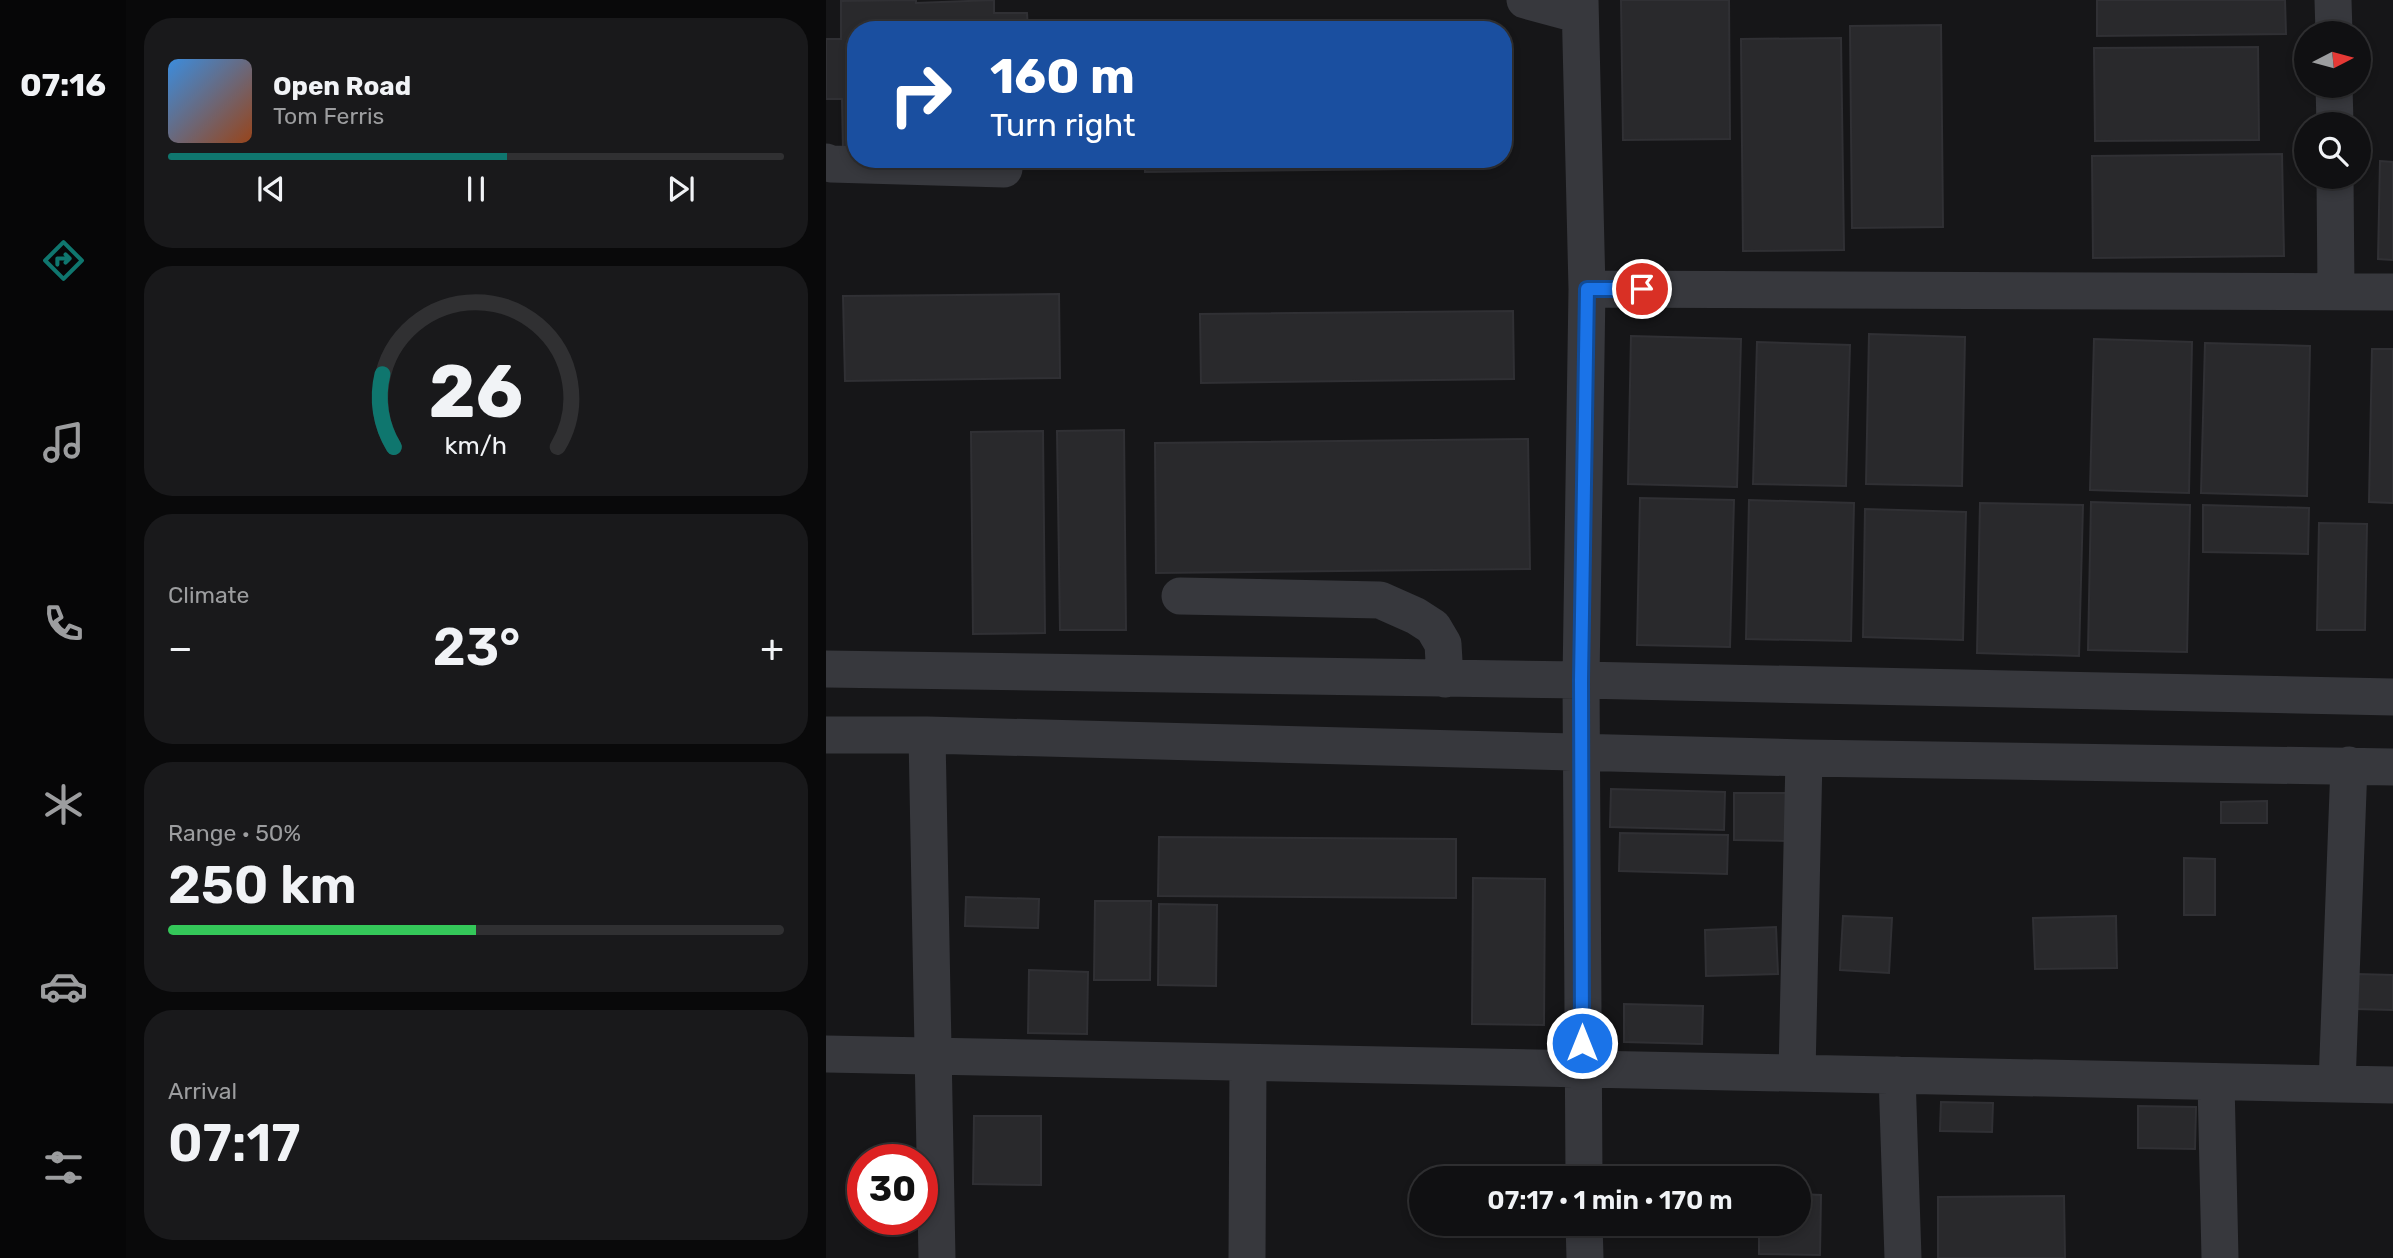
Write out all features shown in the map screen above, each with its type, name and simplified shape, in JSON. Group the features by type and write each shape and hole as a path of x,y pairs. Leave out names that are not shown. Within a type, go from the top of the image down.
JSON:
{"street":[{"path":"1525,0 1580,7 1587,289 1581,680 1584,1166"},
{"path":"2333,0 2334,21"},
{"path":"826,162 847,164"},
{"path":"969,168 1004,169"},
{"path":"2335,189 2336,290"},
{"path":"1587,289 2393,292"},
{"path":"1180,596 1380,600 1416,615 1433,627 1443,644 1445,679"},
{"path":"826,669 1581,680 2393,697"},
{"path":"826,735 927,735 1804,758 2393,767"},
{"path":"927,735 937,1258"},
{"path":"1797,1073 1804,758"},
{"path":"2337,1084 2349,765"},
{"path":"826,1054 2393,1086"},
{"path":"1247,1258 1248,1063"},
{"path":"1897,1075 1903,1258"},
{"path":"2216,1082 2220,1258"},
{"path":"1584,1236 1585,1258"}],"building":[{"path":"916,0 916,3 994,0 994,13 1027,13 1027,21 847,21 847,150 843,150 842,99 826,99 826,39 841,39 841,1"},
{"path":"1621,0 1729,0 1730,139 1623,140"},
{"path":"2097,0 2285,0 2286,34 2097,36"},
{"path":"1941,25 1943,227 1852,228 1850,26"},
{"path":"1841,38 1844,250 1743,251 1741,39"},
{"path":"2258,47 2259,140 2095,141 2094,48"},
{"path":"2282,154 2284,256 2093,258 2092,156"},
{"path":"2380,161 2393,162 2393,260 2378,259"},
{"path":"1145,168 1409,168 1409,169 1145,172"},
{"path":"1059,294 1060,378 845,381 843,296"},
{"path":"1513,311 1514,379 1201,383 1200,314"},
{"path":"1869,334 1965,337 1962,486 1866,484"},
{"path":"1631,336 1741,339 1737,487 1628,484"},
{"path":"2094,339 2192,342 2189,493 2090,490"},
{"path":"1757,342 1850,345 1846,486 1753,484"},
{"path":"2205,343 2310,346 2307,496 2201,493"},
{"path":"2372,349 2393,349 2393,503 2369,502"},
{"path":"1124,430 1126,630 1060,630 1057,431"},
{"path":"1043,431 1045,633 973,634 971,432"},
{"path":"1528,439 1530,569 1156,573 1155,443"},
{"path":"1640,498 1734,500 1730,647 1637,645"},
{"path":"1749,500 1854,503 1851,641 1746,639"},
{"path":"2091,502 2190,505 2187,652 2088,650"},
{"path":"1980,503 2083,505 2079,656 1977,653"},
{"path":"2203,505 2309,508 2308,554 2203,552"},
{"path":"1865,509 1966,512 1963,640 1863,637"},
{"path":"2319,523 2367,524 2365,630 2317,630"},
{"path":"1611,789 1725,792 1724,830 1610,827"},
{"path":"1734,793 1787,793 1787,841 1734,840"},
{"path":"2267,801 2267,823 2221,823 2221,802"},
{"path":"1620,833 1728,835 1727,874 1619,871"},
{"path":"1159,837 1456,839 1456,898 1158,896"},
{"path":"2184,858 2215,859 2215,915 2184,915"},
{"path":"1473,878 1545,879 1544,1025 1472,1024"},
{"path":"966,897 1039,899 1038,928 965,926"},
{"path":"1095,901 1151,901 1150,980 1094,980"},
{"path":"1159,904 1217,905 1216,986 1158,985"},
{"path":"1843,916 1892,918 1889,973 1840,970"},
{"path":"2116,916 2117,968 2035,969 2033,918"},
{"path":"1776,927 1778,974 1706,976 1705,930"},
{"path":"1029,970 1088,972 1087,1034 1028,1033"},
{"path":"2357,974 2393,975 2393,1010 2356,1009"},
{"path":"1624,1004 1703,1006 1702,1044 1624,1042"},
{"path":"1941,1102 1993,1103 1992,1132 1940,1131"},
{"path":"2138,1106 2196,1107 2195,1149 2138,1148"},
{"path":"974,1116 1041,1116 1041,1185 973,1184"},
{"path":"1811,1195 1821,1195 1820,1255 1759,1254 1759,1236 1811,1236"},
{"path":"2064,1196 2065,1258 1938,1258 1938,1197"}],"route":[{"path":"1582,1043 1581,680 1587,289 1642,289"}]}
